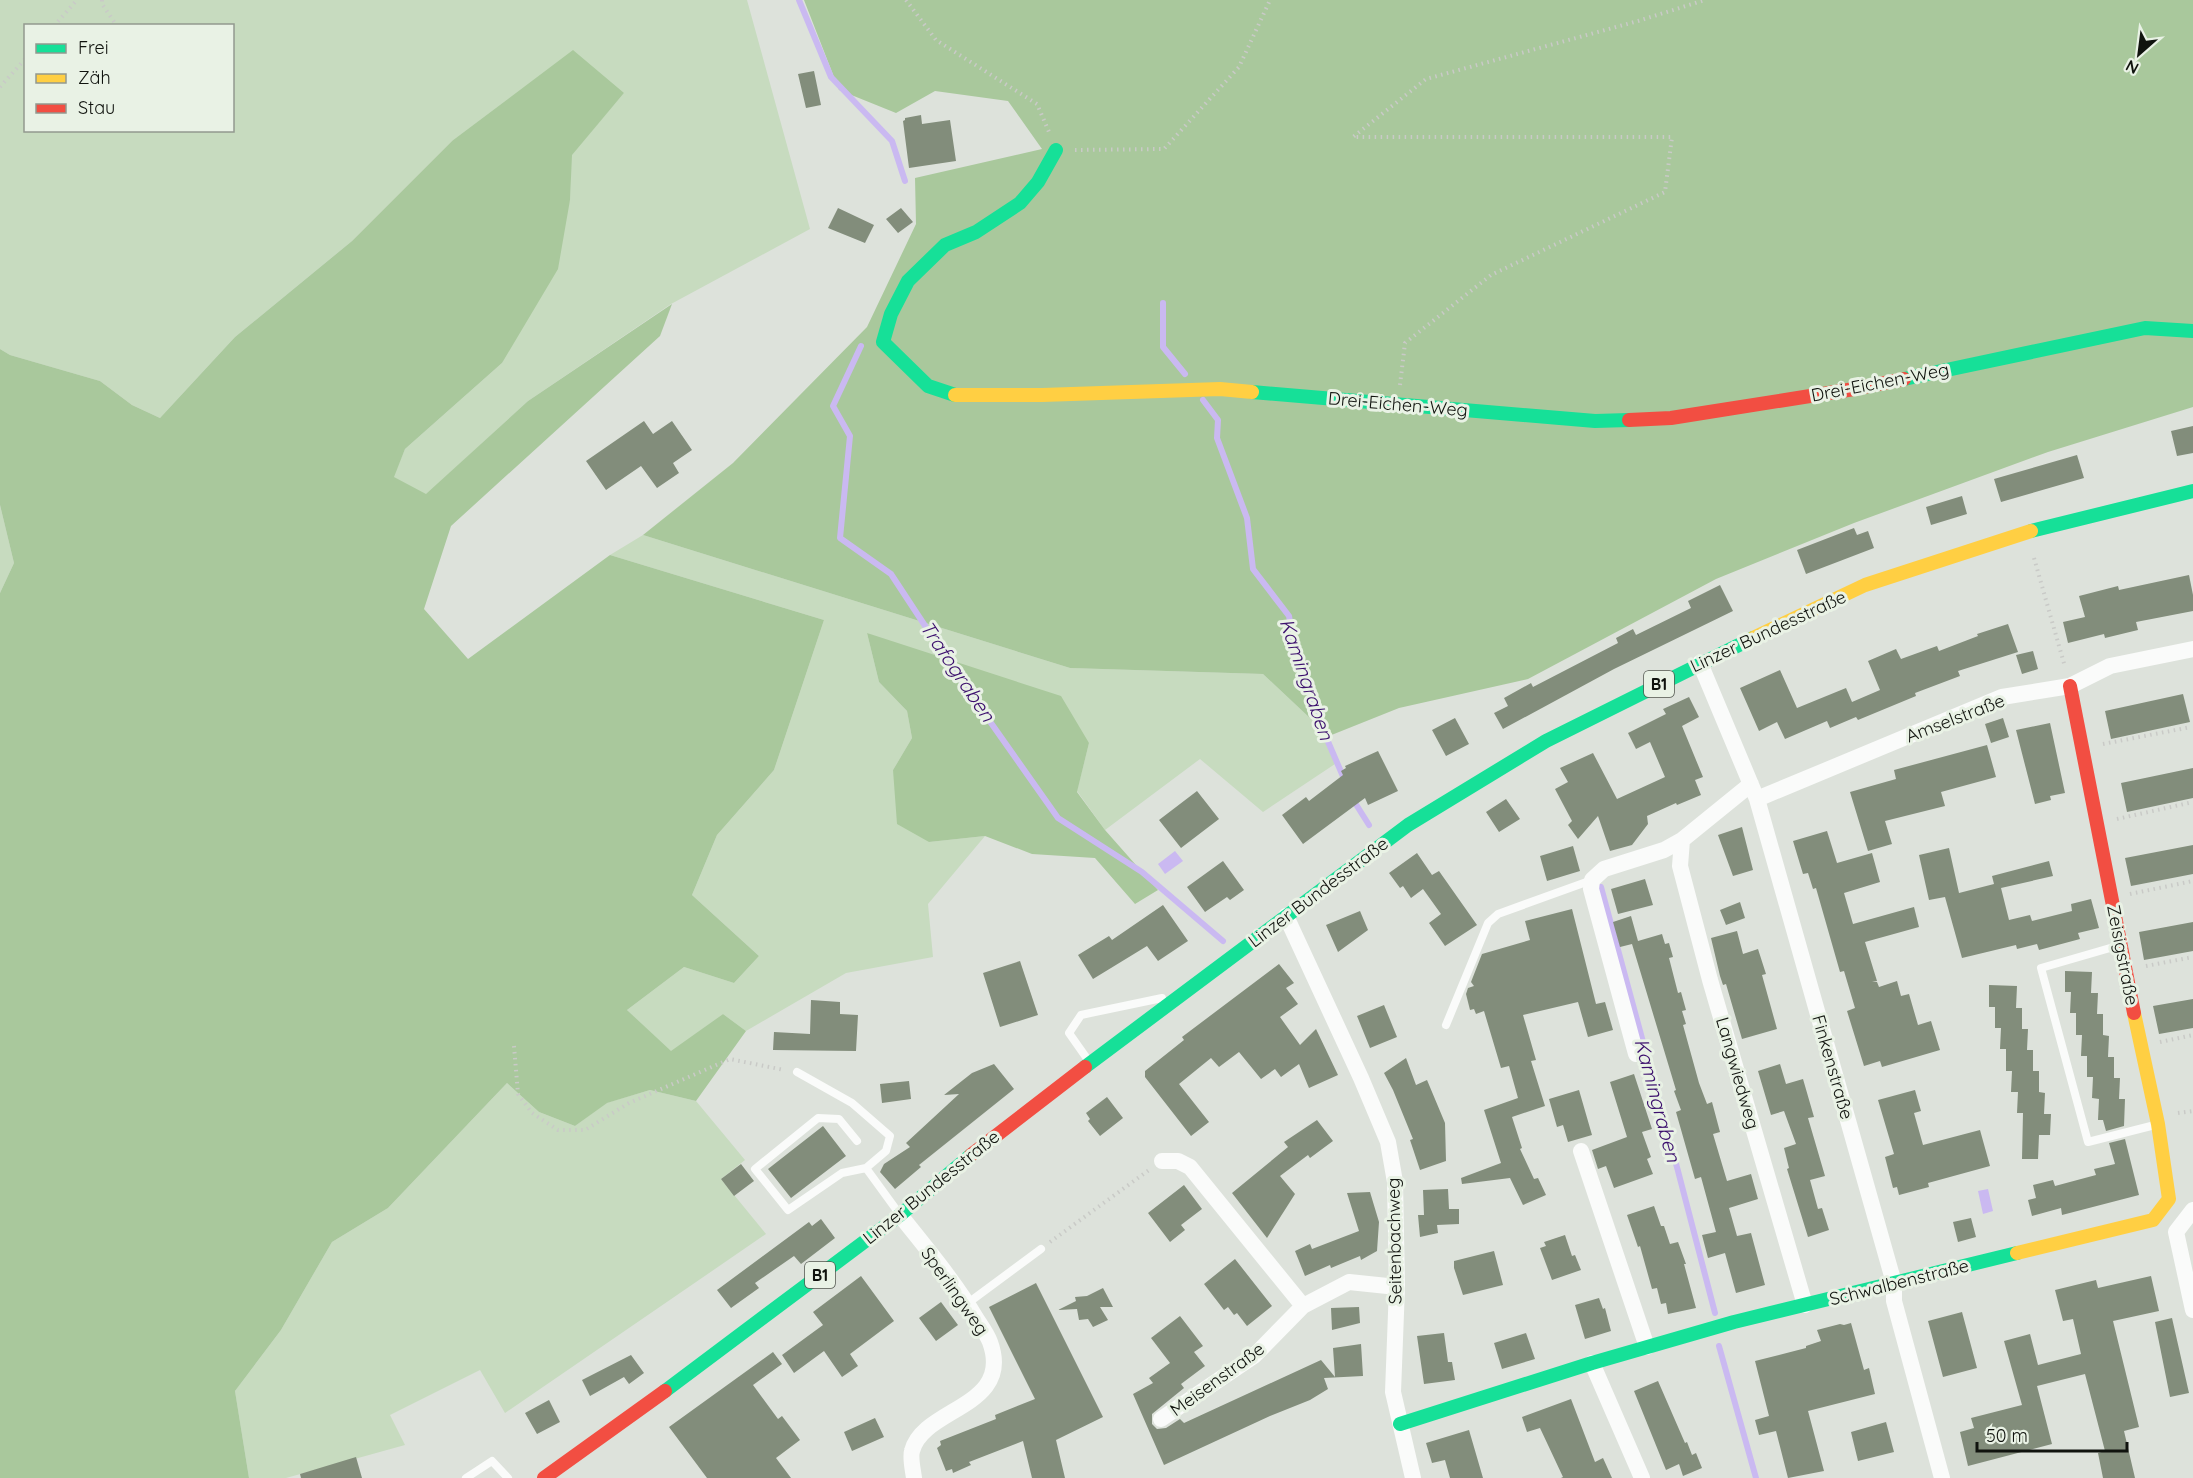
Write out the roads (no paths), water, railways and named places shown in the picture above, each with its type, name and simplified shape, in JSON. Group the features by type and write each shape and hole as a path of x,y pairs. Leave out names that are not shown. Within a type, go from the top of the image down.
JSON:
{"street":[{"name":"Drei-Eichen-Weg","path":"1056,150 1038,182 1020,203 976,232 945,245 908,281 891,314 883,342 928,386 950,395 1042,396 1220,389 1595,421 1671,418 1854,389 2145,328 2193,331"},
{"name":"Linzer Bundesstraße","path":"544,1478 722,1350 900,1215 986,1142 1408,825 1536,747 1700,663 1865,585 2027,532 2193,491"},
{"name":"Amselstraße","path":"1754,791 2002,698 2070,686 2110,666 2193,649"},
{"name":"Finkenstraße","path":"1700,663 1754,791 1894,1283 1894,1301 1942,1478"},
{"name":"Zeisigstraße","path":"2070,686 2125,971 2158,1124 2169,1199 2153,1220"},
{"path":"1636,1054 1591,889 1592,880 1604,869 1664,850 1754,791"},
{"name":"Langwiedweg","path":"1682,840 1680,866 1804,1305"},
{"name":"Seitenbachweg","path":"1286,916 1357,1068 1388,1142 1395,1182 1397,1287 1393,1392 1413,1478"},
{"path":"1581,1151 1647,1347"},
{"path":"1162,1161 1178,1161 1190,1167 1303,1306"},
{"path":"2193,1210 2176,1232 2193,1310"},
{"name":"Sperlingweg","path":"900,1215 968,1304 990,1341 995,1364 989,1381 968,1403 920,1433 911,1452 914,1478"},
{"name":"Schwalbenstraße","path":"1400,1424 1647,1347 1804,1305 2153,1220"},
{"name":"Meisenstraße","path":"1161,1419 1254,1356 1303,1306 1349,1282 1397,1287"},
{"path":"1592,1364 1642,1478"}],"lane":[{"path":"1446,1025 1488,923 1498,914 1592,880"},
{"path":"2120,945 2041,968 2088,1142 2158,1124"},
{"path":"1090,1063 1069,1033 1082,1015 1182,993"},
{"path":"796,1072 852,1103 890,1136 886,1151 866,1168 842,1173 788,1210 755,1169 818,1118 839,1119 857,1141"},
{"path":"866,1168 900,1215"},
{"path":"968,1304 1041,1249"},
{"path":"466,1478 492,1461 508,1478"}],"waterway":[{"name":"Trafograben","path":"799,0 831,77 892,141 905,181"},
{"path":"1163,303 1163,347 1185,374"},
{"name":"Trafograben","path":"861,346 833,406 850,436 840,538 891,574 960,679 1058,818 1142,872 1223,941"},
{"name":"Kamingraben","path":"1203,400 1218,420 1217,438 1247,518 1253,569 1289,616 1296,654 1326,737 1345,781"},
{"name":"Kamingraben","path":"1352,798 1369,825"},
{"name":"Kamingraben","path":"1601,887 1715,1313"},
{"path":"1719,1346 1756,1478"}]}
